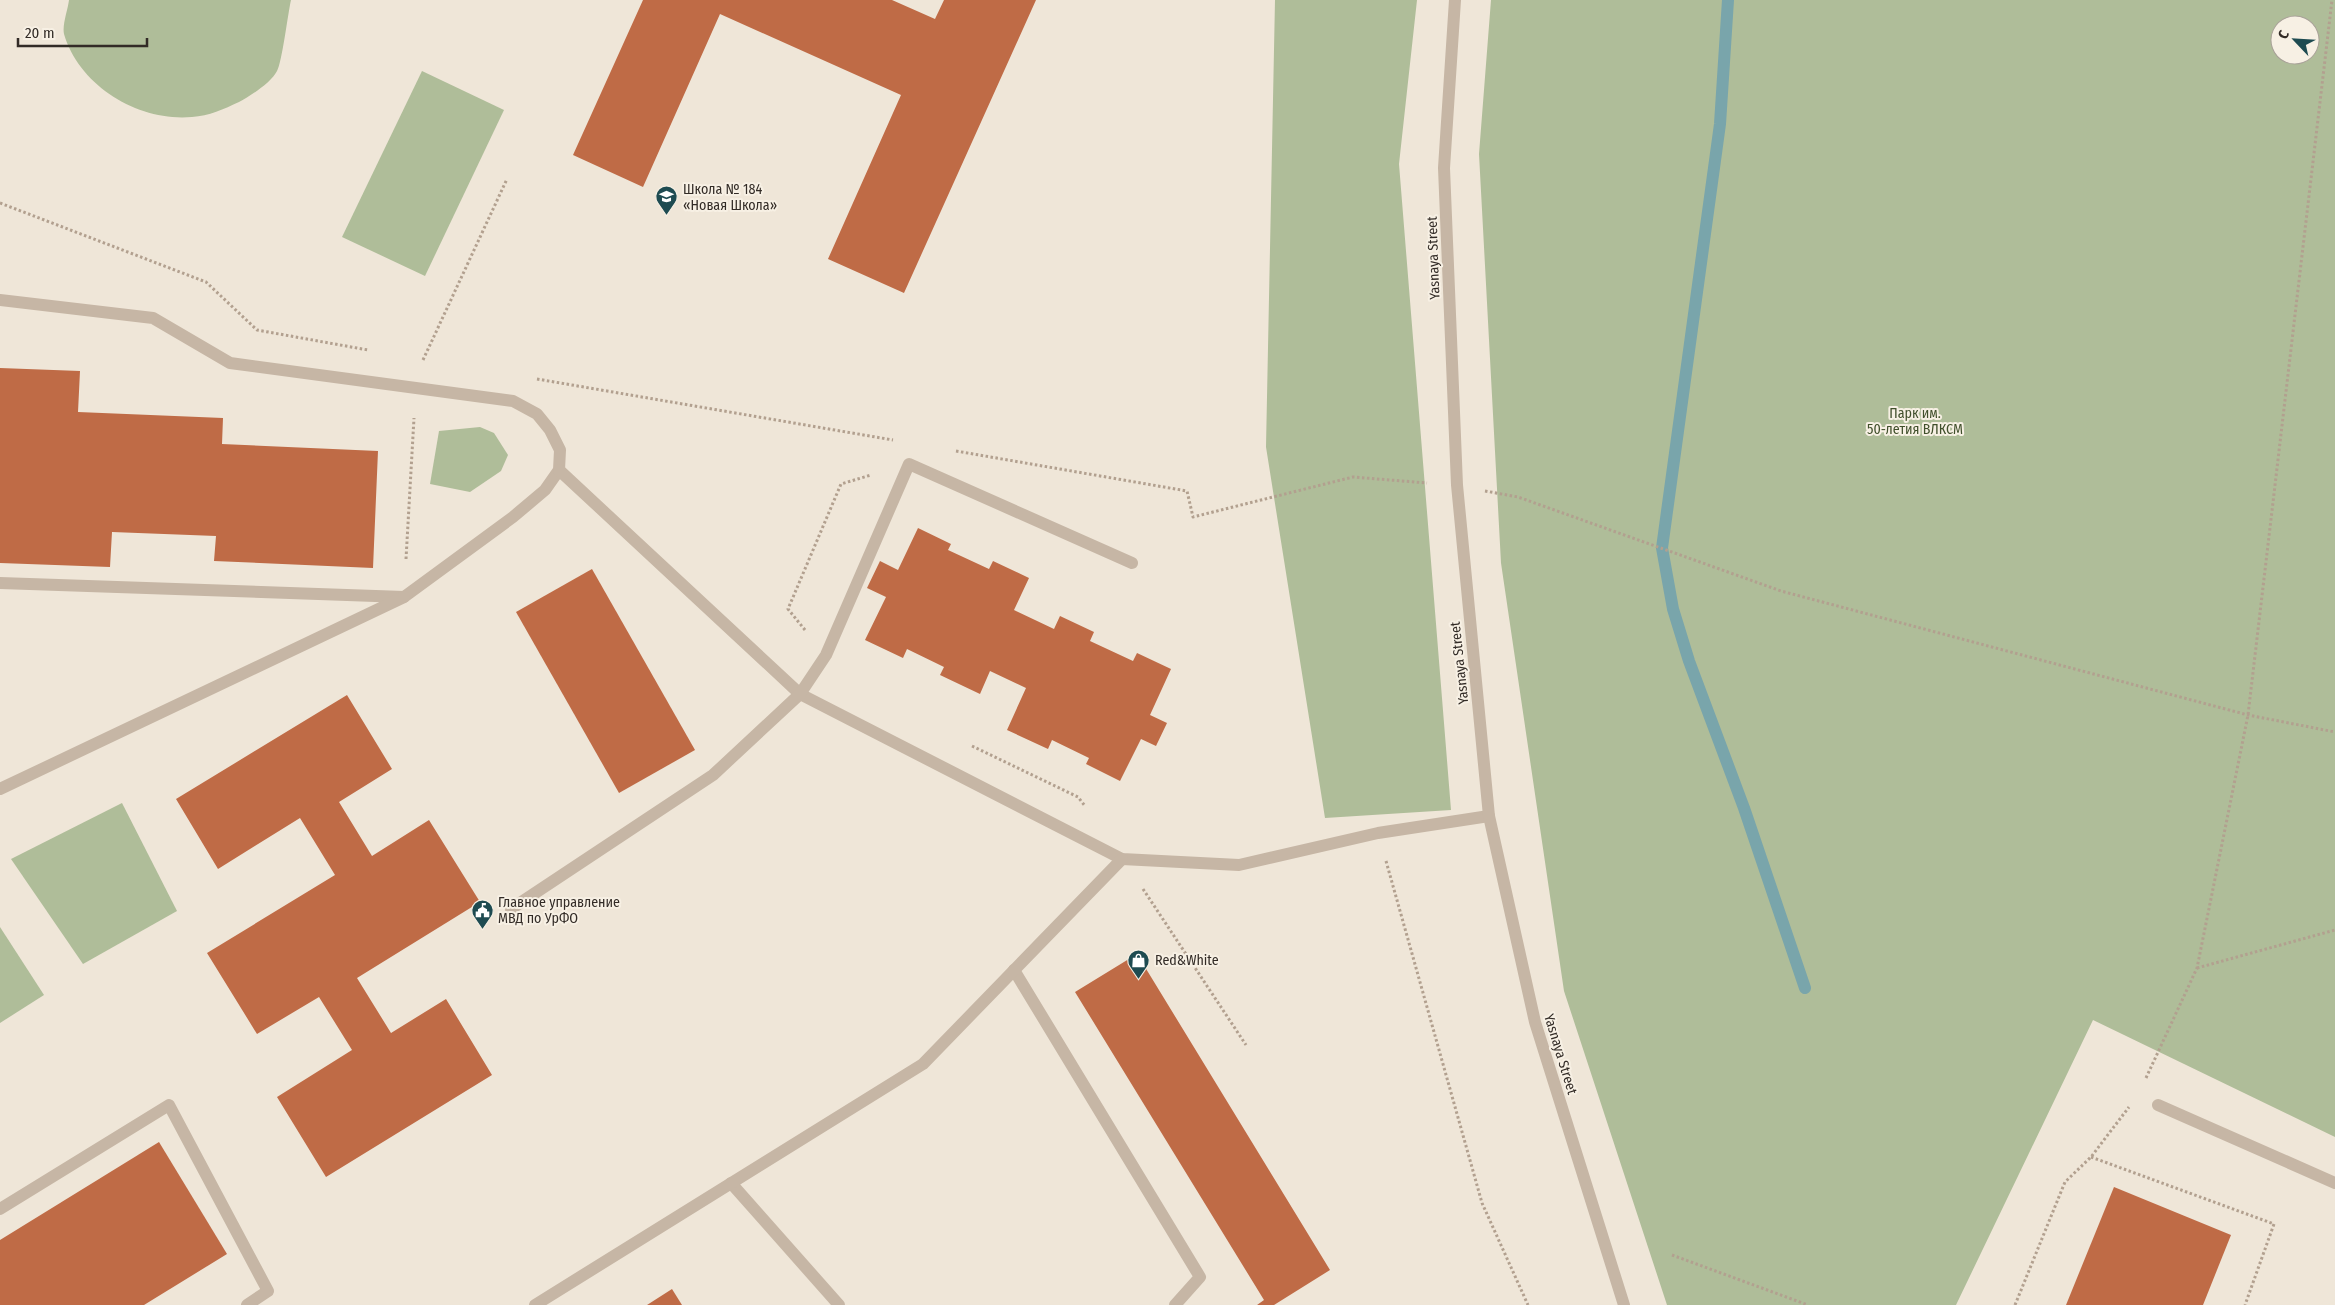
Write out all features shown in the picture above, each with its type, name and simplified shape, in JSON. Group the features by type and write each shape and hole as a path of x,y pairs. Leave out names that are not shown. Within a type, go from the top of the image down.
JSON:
{"street":[{"name":"Yasnaya Street","path":"1455,0 1444,168 1457,485 1490,816 1535,1022 1624,1305"},
{"path":"0,300 153,318 230,363 513,400 537,414 550,430 560,450 559,470 545,490 513,517 404,597 0,789"},
{"path":"512,909 713,775 800,694 826,655 909,464 1132,563"},
{"path":"559,470 800,694 1122,859 1239,866 1378,833 1490,816"},
{"path":"0,583 404,597"},
{"path":"534,1305 923,1064 1122,859"},
{"path":"1014,970 1200,1278 1175,1305"},
{"path":"0,1209 170,1105 268,1291 247,1305"},
{"path":"2158,1105 2335,1183"},
{"path":"731,1183 839,1305"}],"path":[{"path":"2142,1087 2197,968 2248,715 2332,0"},
{"path":"0,203 206,282 257,330 374,350"},
{"path":"413,357 433,361"},
{"path":"530,378 902,442"},
{"path":"952,450 1187,491 1193,517 1353,477 1457,485 1518,497 1781,591 2248,715 2335,732"},
{"path":"826,655 788,609 838,493 842,484 909,464"},
{"path":"971,746 1078,797 1089,812"},
{"path":"1378,833 1482,1202 1528,1305"},
{"path":"1122,859 1246,1045"},
{"path":"2197,968 2335,930"},
{"path":"2015,1305 2065,1182 2092,1157 2132,1103"},
{"path":"2092,1157 2274,1224 2245,1305"},
{"path":"1672,1255 1808,1305"}],"green space":[{"path":"69,0 291,0 279,66 270,80 244,99 216,112 192,117 172,117 132,107 114,97 83,70 72,53 64,34 64,22"},
{"path":"1275,0 1417,0 1399,164 1451,810 1325,818 1266,447"},
{"name":"Парк им. 50-летия ВЛКСМ","path":"1491,0 2335,0 2335,1137 2093,1020 1956,1305 1667,1305 1564,991 1501,563 1479,154"},
{"path":"422,71 504,110 425,276 342,237"},
{"path":"480,427 494,433 508,455 501,471 470,492 430,484 439,431"},
{"path":"122,803 177,911 83,964 11,859"},
{"path":"0,927 44,995 0,1023"}],"building":[{"path":"643,0 892,0 935,19 944,0 1036,0 904,293 828,259 901,95 720,14 643,187 573,155"},
{"path":"0,368 80,371 78,412 223,418 222,444 378,451 373,568 214,561 216,536 112,532 110,567 0,563"},
{"path":"918,528 951,544 948,550 989,569 993,561 1029,578 1014,610 1054,629 1060,616 1094,632 1090,641 1133,661 1137,653 1171,669 1150,715 1167,723 1156,746 1141,739 1120,781 1086,764 1089,758 1052,740 1048,749 1007,730 1026,688 990,671 980,694 940,675 944,667 907,649 903,658 865,640 886,597 867,588 880,561 898,570"},
{"path":"592,569 695,750 619,793 516,612"},
{"path":"347,695 392,769 339,802 372,856 429,820 480,902 357,978 391,1033 446,999 492,1075 326,1177 277,1097 352,1050 319,997 257,1034 207,953 335,875 300,818 218,869 176,799"},
{"path":"1137,954 1330,1270 1274,1305 1257,1305 1264,1300 1075,992"},
{"path":"159,1142 227,1254 144,1305 0,1305 0,1240"},
{"path":"2114,1187 2231,1235 2203,1305 2066,1305"},
{"path":"672,1289 682,1305 647,1305"}],"waterway":[{"path":"1728,0 1720,124 1662,548 1673,609 1689,661 1744,808 1805,988"}],"place":[{"name":"Школа № 184 «Новая Школа»","path":"667,216"},
{"name":"Главное управление МВД по УрФО","path":"482,929"},
{"name":"Red&White","path":"1139,979"}]}
